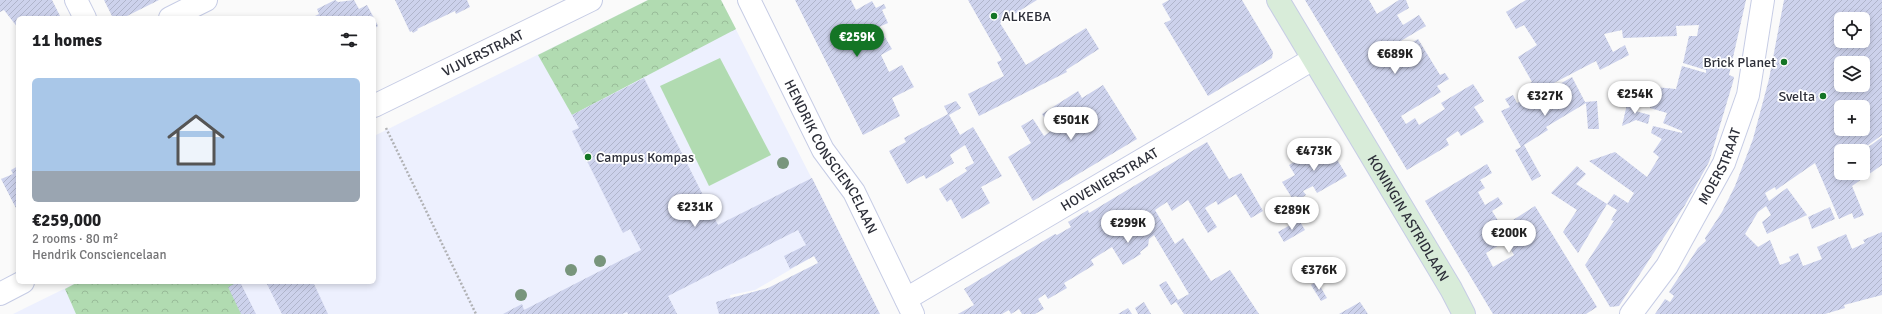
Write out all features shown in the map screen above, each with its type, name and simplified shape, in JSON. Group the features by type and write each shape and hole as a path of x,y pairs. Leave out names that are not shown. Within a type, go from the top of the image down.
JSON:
{"main road":[{"name":"KONINGIN ASTRIDLAAN","path":"1278,0 1451,289 1464,314"}],"street":[{"path":"76,0 84,16"},
{"path":"174,16 206,0"},
{"name":"VIJVERSTRAAT","path":"376,106 591,0"},
{"name":"HENDRIK CONSCIENCELAAN","path":"749,0 823,150 854,192 909,306"},
{"name":"MOERSTRAAT","path":"1631,314 1667,266 1724,163 1748,94 1763,0"},
{"name":"HOVENIERSTRAAT","path":"909,306 1313,59"},
{"path":"0,294 19,284"}],"path":[{"path":"376,108 476,314"}],"shaded area":[{"name":"Campus Kompas","path":"648,0 721,0 847,248 814,256 755,290 730,295 734,314 13,314 74,284 376,284 376,135"}],"green space":[{"path":"648,0 721,0 736,29 572,115 538,55"},
{"path":"720,58 771,155 709,186 660,86"},
{"path":"74,284 237,284 250,314 76,314 65,289"}],"building":[{"path":"0,0 52,0 60,16 16,16 16,25 4,10 0,12"},
{"path":"104,0 159,0 127,16 112,16"},
{"path":"335,0 338,2 354,0 359,9 367,5 373,16 315,16 319,14 317,9"},
{"path":"395,0 467,0 470,7 456,14 455,11 417,29 418,30 413,33 412,31 410,32"},
{"path":"795,0 851,0 856,10 872,1 876,8 884,4 886,8 882,10 888,23 879,27 892,49 881,55 889,72 902,65 914,87 892,98 900,116 863,135"},
{"path":"968,0 1037,0 1000,23 1026,65 1086,28 1099,49 1066,70 1067,72 979,116 968,94 1004,76 997,62 1002,60"},
{"path":"1169,0 1242,0 1273,52 1272,58 1208,96 1164,23 1171,20 1162,4"},
{"path":"1305,0 1369,0 1377,14 1399,0 1406,0 1409,8 1397,15 1403,25 1419,15 1426,26 1389,48 1392,54 1418,39 1440,75 1445,73 1449,79 1437,86 1441,92 1401,116 1406,124 1415,118 1419,125 1445,109 1441,103 1473,84 1484,101 1474,107 1484,122 1461,136 1458,131 1446,139 1449,145 1407,170"},
{"path":"1526,0 1746,0 1729,75 1734,77 1733,82 1709,162 1685,205 1619,306 1610,307 1585,265 1614,221 1611,220 1617,210 1607,204 1614,194 1628,203 1634,193 1589,161 1615,152 1647,177 1659,157 1653,152 1662,139 1651,133 1653,126 1682,133 1682,131 1663,123 1667,113 1650,108 1651,105 1648,104 1651,92 1644,91 1645,86 1676,89 1682,66 1706,73 1706,70 1683,63 1689,36 1697,36 1699,25 1676,26 1677,36 1623,38 1622,30 1604,34 1613,52 1625,45 1629,55 1600,70 1596,61 1529,96 1524,86 1532,82 1518,57 1537,45 1524,25 1516,29 1506,12"},
{"path":"1784,0 1882,0 1882,135 1870,144 1834,144 1834,180 1861,180 1852,186 1864,215 1854,219 1852,213 1839,219 1815,163 1776,190 1775,187 1765,193 1769,201 1787,188 1807,215 1767,234 1762,222 1771,215 1766,206 1758,212 1745,234 1758,247 1770,240 1780,265 1791,261 1789,257 1798,253 1803,266 1822,259 1817,247 1846,234 1852,249 1865,243 1863,240 1882,232 1882,295 1844,305 1845,308 1825,314 1655,314 1665,299 1670,302 1674,296 1669,292 1698,248 1706,241 1705,238 1722,212 1735,186 1753,139 1769,79"},
{"path":"1572,77 1585,102 1597,101 1599,129 1588,129 1586,103 1546,127 1548,130 1524,145 1541,176 1532,181 1515,150 1521,147 1501,111 1510,107 1505,99 1513,95 1517,103 1528,97 1530,101"},
{"path":"644,78 718,225 812,178 880,314 719,314 716,302 768,288 818,263 814,256 790,269 784,256 806,245 798,230 668,296 677,314 628,314 627,312 622,314 503,314 522,304 524,310 641,250 630,229 623,233 572,131 579,128 572,115"},
{"path":"1103,85 1137,139 1033,201 1008,157 1031,143 1021,126 1033,119 1044,136 1052,130 1042,114 1078,91 1082,98"},
{"path":"956,101 961,108 949,115 960,135 973,127 1002,176 981,187 990,203 962,219 951,199 947,202 939,189 967,171 965,168 974,163 965,145 950,155 954,163 926,179 924,175 907,184 889,151 906,142 904,138 948,114 944,106"},
{"path":"1627,104 1637,104 1635,111 1650,115 1648,124 1636,120 1622,126"},
{"path":"1882,137 1882,165 1870,173 1870,146"},
{"path":"1207,142 1229,179 1241,173 1263,211 1251,218 1236,194 1218,205 1216,201 1205,208 1217,227 1208,233 1188,200 1172,211 1167,202 1155,210 1175,244 1183,238 1211,281 1230,270 1259,314 1184,314 1176,302 1171,305 1159,285 1166,281 1178,300 1189,294 1154,235 1149,239 1148,246 1140,252 1141,254 1123,265 1112,247 1091,260 1094,265 1064,283 1067,288 1048,299 1045,294 1038,299 1044,309 1035,314 1022,314 1019,309 1011,314 1009,310 1002,314 958,314 974,305 964,289 1055,234 1057,235 1071,227 1068,222 1088,210 1089,213"},
{"path":"1327,143 1347,176 1317,193 1313,186 1303,191 1306,195 1301,198 1295,196 1292,198 1282,182 1295,175 1289,165"},
{"path":"1487,164 1492,173 1480,180 1485,188 1478,192 1485,205 1498,197 1503,204 1492,211 1502,227 1535,206 1597,307 1586,314 1493,314 1425,201","holes":["1506,241 1514,255 1493,267 1486,253"]},
{"path":"1577,166 1586,174 1576,184 1607,204 1578,253 1563,232 1577,210 1551,193"},
{"path":"16,167 16,208 1,179 13,174 11,170"},
{"path":"1830,207 1835,219 1812,229 1808,217"},
{"path":"1299,220 1305,230 1284,242 1278,232"},
{"path":"1317,281 1327,298 1321,301 1311,285"},
{"path":"234,284 241,284 256,314 241,314 228,287"},
{"path":"267,284 314,284 328,314 282,314"},
{"path":"1144,302 1151,314 1138,314 1135,308"},
{"path":"1360,302 1368,314 1339,314"},
{"path":"1128,308 1132,314 1118,314"}],"place":[{"name":"ALKEBA","path":"994,16"},
{"name":"Brick Planet","path":"1784,62"},
{"name":"Svelta","path":"1823,96"},
{"name":"Campus Kompas","path":"588,157"}]}
